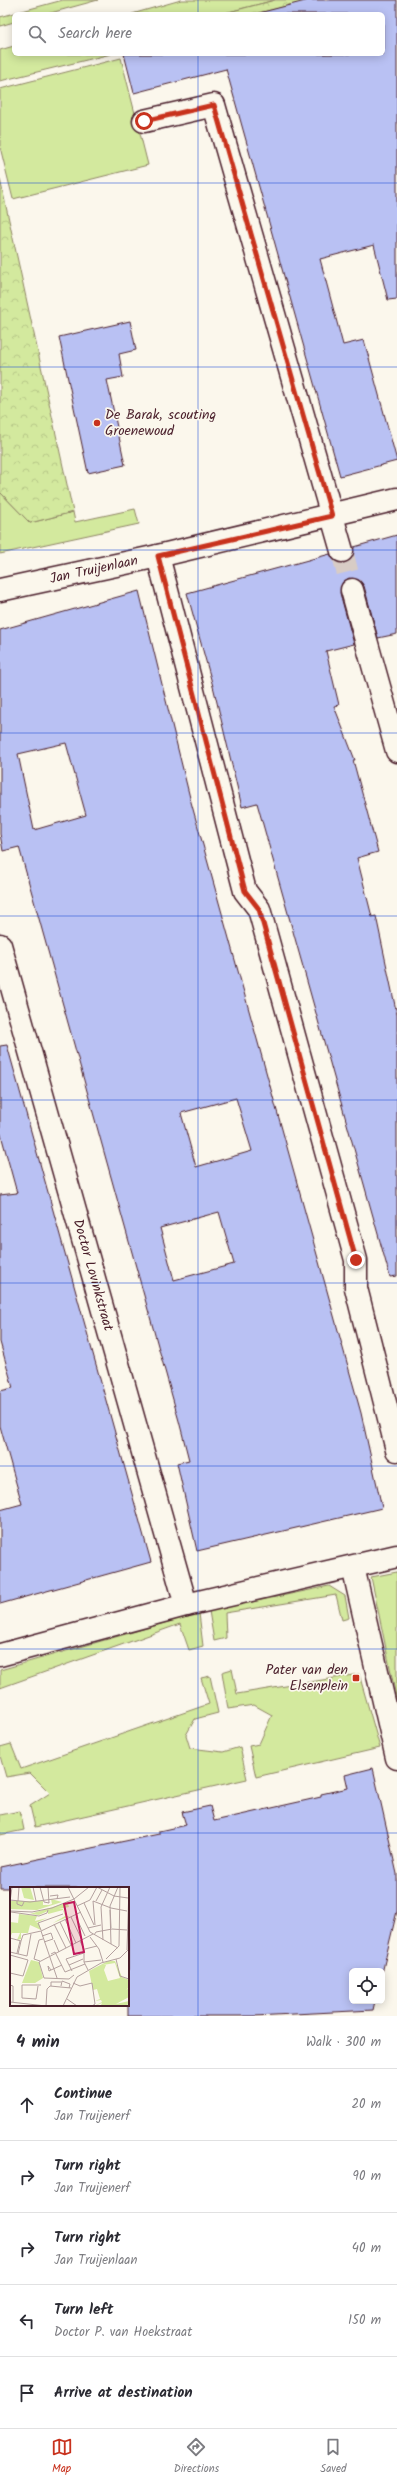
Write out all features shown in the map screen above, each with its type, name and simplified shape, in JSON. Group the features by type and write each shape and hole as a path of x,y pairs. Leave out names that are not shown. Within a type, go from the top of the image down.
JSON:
{"street":[{"path":"144,121 214,105 342,550"},
{"name":"Jan Truijenlaan","path":"0,590 158,556 332,516 397,499"},
{"path":"158,556 245,891 259,909 356,1260 356,1288 397,1450"},
{"path":"352,590 397,751"},
{"name":"Doctor Lovinkstraat","path":"0,945 186,1605"},
{"path":"0,1655 186,1605 397,1556"},
{"path":"353,1567 396,1756"}],"green space":[{"path":"63,0 98,0 54,12 19,12"},
{"path":"181,0 275,0 229,12 139,12"},
{"path":"275,0 304,0 305,2 263,12 229,12"},
{"path":"12,14 12,23 0,26 0,17"},
{"path":"12,47 12,56 103,56 0,81 0,50"},
{"path":"121,58 148,165 13,199 0,147 0,89"},
{"path":"0,179 73,512 30,523 0,492"},
{"path":"0,492 30,523 73,512 75,522 135,509 139,524 0,554"},
{"path":"397,1572 397,1701 371,1577"},
{"path":"329,1586 345,1596 349,1618 342,1620 336,1595 225,1613 226,1638 214,1641 209,1611"},
{"path":"199,1613 203,1646 189,1650 180,1624 0,1688 0,1670"},
{"path":"232,1669 237,1694 359,1674 380,1748 256,1777 249,1746 259,1744 272,1715 254,1705 228,1709 222,1672"},
{"path":"210,1676 218,1713 195,1719 186,1735 190,1748 223,1752 240,1747 247,1779 35,1827 30,1806 50,1793 30,1773 6,1777 0,1756 0,1747 11,1744 21,1769 209,1704 201,1678"},
{"path":"20,1811 24,1830 0,1835 0,1815"}],"building":[{"path":"309,0 397,0 397,299 388,300 374,245 320,259 343,345 364,340 397,461 340,476 226,69 134,93 125,56 385,56 385,12 263,12"},
{"name":"De Barak, scouting Groenewoud","path":"130,321 136,350 119,354 123,377 107,380 125,465 88,473 59,337"},
{"path":"397,535 397,634 378,638 364,586 360,581 349,578 343,582 340,593 354,644 326,651 339,705 334,706 355,760 353,760 378,852 357,858 372,917 376,916 397,1015 397,1276 390,1277 257,803 242,807 214,690 187,593 330,554 334,560 345,563 351,559 354,547"},
{"path":"139,591 191,802 361,1413 382,1508 197,1551 177,1463 189,1460 179,1421 19,847 3,851 0,834 0,630","holes":["66,743 86,815 34,830 18,754","236,1098 252,1151 196,1167 181,1113","219,1212 234,1264 174,1280 160,1228"]},
{"path":"7,1045 151,1562 0,1604 0,1510 22,1504 0,1426 0,1391 13,1388 0,1342 0,1195 17,1193 0,1131 0,1046"},
{"path":"373,1768 397,1874 397,1911 383,1968 349,1968 349,2004 374,2004 373,2010 254,2016 128,2016 129,1887 0,1888 0,1867 159,1834 159,1831 186,1825 182,1812 210,1806 214,1821 321,1797 321,1794 348,1788 345,1775"}],"tunnel":[{"path":"342,551 352,590"}],"place":[{"name":"De Barak, scouting Groenewoud","path":"97,423"},
{"name":"Pater van den Elsenplein","path":"356,1678"}],"route":[{"path":"144,121 214,105 332,516 158,556 218,793 245,891 259,909 356,1260"}]}
